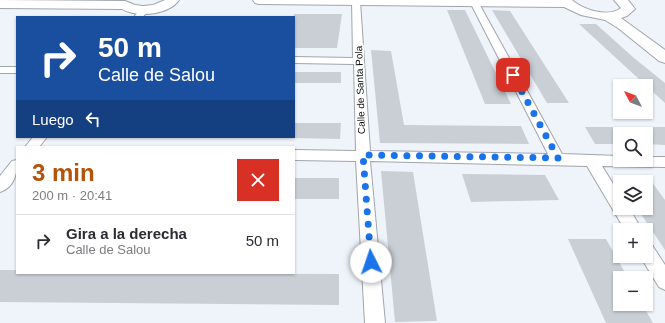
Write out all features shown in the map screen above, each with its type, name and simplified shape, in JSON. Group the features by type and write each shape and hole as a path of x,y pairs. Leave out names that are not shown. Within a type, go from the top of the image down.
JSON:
{"street":[{"path":"0,4 126,2 132,9 141,13 160,7 173,0"},
{"path":"259,0 474,2 566,1 584,12 614,15 626,12 628,9 620,0"},
{"name":"Calle de Santa Pola","path":"356,1 363,155 375,323"},
{"path":"474,2 558,158"},
{"path":"614,15 665,49"},
{"path":"614,15 623,25 665,58"},
{"path":"295,60 359,61"},
{"path":"0,70 16,70"},
{"path":"33,146 39,138"},
{"path":"295,155 558,158 591,161 665,162"},
{"path":"591,161 613,197"},
{"path":"1,185 16,166"},
{"path":"653,261 665,281"}],"building":[{"path":"447,10 465,10 511,104 485,104"},
{"path":"492,10 510,11 569,103 547,103"},
{"path":"294,14 342,14 337,48 295,48"},
{"path":"579,24 596,24 665,83 665,103 653,92 653,79 639,79"},
{"path":"371,50 391,51 404,125 521,126 529,144 380,143"},
{"path":"295,72 341,72 341,83 295,83"},
{"path":"295,123 341,123 340,139 294,138"},
{"path":"585,127 613,127 613,144 595,144"},
{"path":"653,127 665,127 665,145 653,144"},
{"path":"381,171 413,172 437,321 395,322"},
{"path":"462,174 545,175 559,200 471,202"},
{"path":"295,178 339,178 339,199 295,199"},
{"path":"653,184 665,200 665,250 653,232 653,223 647,223 642,215 653,215"},
{"path":"568,239 606,239 613,251 613,263 620,263 624,271 613,271 613,311 646,311 653,323 606,323"},
{"path":"0,270 16,270 16,274 339,274 339,305 0,302"}],"route":[{"path":"371,262 363,155 558,158 513,75"}]}
